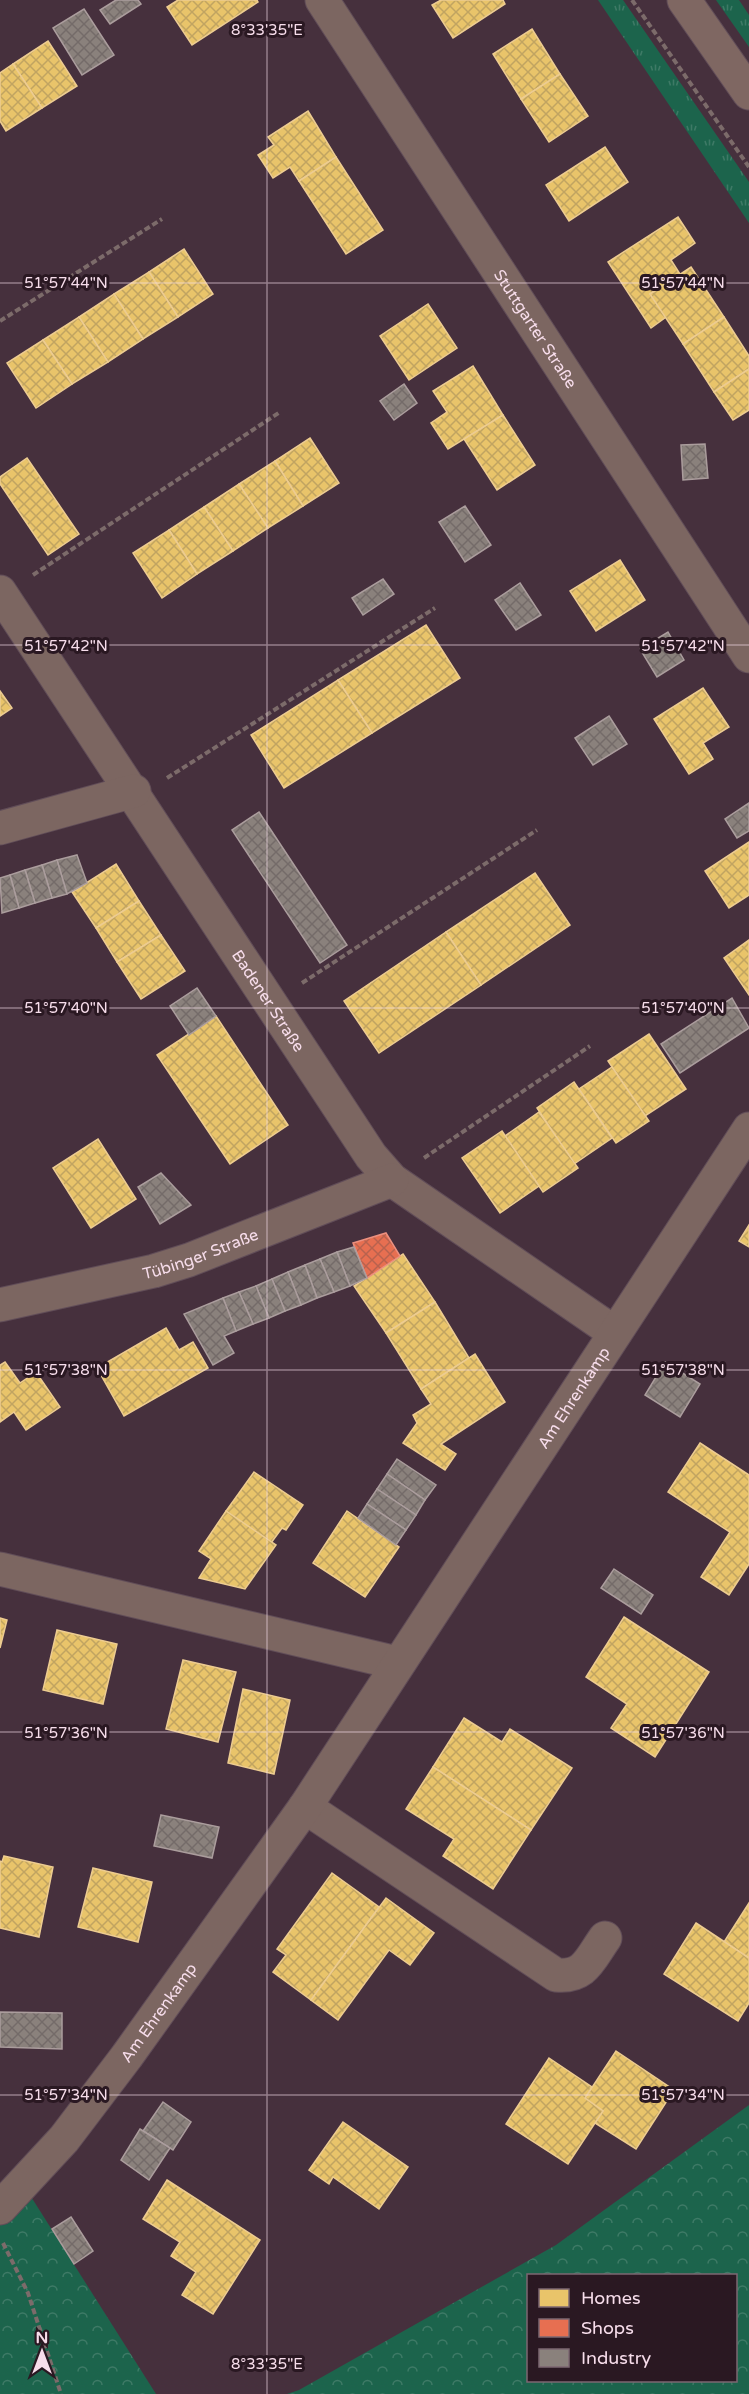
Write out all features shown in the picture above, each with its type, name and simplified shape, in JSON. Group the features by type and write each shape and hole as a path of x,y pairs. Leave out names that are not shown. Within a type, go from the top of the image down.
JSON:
{"main road":[{"path":"684,0 749,93"}],"street":[{"name":"Stuttgarter Straße","path":"322,0 749,656"},
{"name":"Badener Straße","path":"1,594 134,791 371,1156 392,1180 615,1333"},
{"path":"0,828 134,791"},
{"name":"Am Ehrenkamp","path":"0,2208 64,2139 127,2056 304,1807 749,1129"},
{"name":"Tübinger Straße","path":"0,1305 45,1297 181,1263 392,1180"},
{"path":"0,1569 397,1663"},
{"path":"304,1807 556,1975 568,1976 582,1971 605,1938"}],"path":[{"path":"632,0 749,167"},
{"path":"0,321 162,219"},
{"path":"1,594 280,412"},
{"path":"134,791 176,774 435,608"},
{"path":"270,1003 537,830"},
{"path":"392,1180 590,1046"},
{"path":"0,2237 28,2293 61,2394"}],"green space":[{"path":"598,0 623,0 749,182 749,223"},
{"path":"716,0 739,0 749,15 749,47"},
{"path":"749,2105 749,2394 287,2394 299,2390 556,2245"},
{"path":"28,2192 156,2394 0,2394 0,2224"}],"building: Homes":[{"path":"178,0 257,0 258,2 192,45 167,7"},
{"path":"441,0 503,0 505,4 453,38 432,5"},
{"path":"532,29 560,74 521,99 493,54"},
{"path":"48,41 77,86 42,108 13,64"},
{"path":"13,64 42,108 6,131 0,121 0,73"},
{"path":"560,74 588,116 549,142 521,99"},
{"path":"308,111 336,157 299,181 290,167 273,178 258,155 274,145 268,137"},
{"path":"605,147 628,182 569,221 546,185"},
{"path":"336,157 383,230 346,254 299,181"},
{"path":"678,217 695,243 671,260 680,274 650,294 666,317 651,328 608,262"},
{"path":"184,249 213,294 178,317 149,272"},
{"path":"691,267 724,317 683,344 650,294"},
{"path":"149,272 178,317 143,339 114,294"},
{"path":"114,294 143,339 108,362 79,317"},
{"path":"428,304 457,348 409,380 380,336"},
{"path":"79,317 108,362 72,384 43,340"},
{"path":"724,317 749,356 749,369 714,392 683,344"},
{"path":"43,340 72,384 36,408 7,363"},
{"path":"473,366 503,415 448,449 431,423 447,412 433,391"},
{"path":"749,369 749,410 733,420 714,392"},
{"path":"503,415 535,465 497,490 464,439"},
{"path":"310,438 339,483 303,506 275,461"},
{"path":"27,458 79,534 48,555 0,484 0,477"},
{"path":"275,461 303,506 268,528 239,484"},
{"path":"239,484 268,528 233,551 204,507"},
{"path":"204,507 233,551 197,574 169,530"},
{"path":"169,530 197,574 162,598 133,553"},
{"path":"620,560 645,600 596,631 570,591"},
{"path":"426,625 460,678 372,733 338,680"},
{"path":"338,680 372,733 284,788 251,735"},
{"path":"703,688 729,727 703,743 713,759 689,774 654,719"},
{"path":"0,691 12,708 0,716"},
{"path":"749,842 749,895 729,908 705,871"},
{"path":"116,864 139,901 96,928 72,892"},
{"path":"535,873 570,925 481,985 446,932"},
{"path":"139,901 161,935 117,962 96,928"},
{"path":"446,932 481,985 379,1053 344,1001"},
{"path":"161,935 185,971 141,999 117,962"},
{"path":"749,940 749,995 724,958"},
{"path":"216,1016 288,1125 230,1164 157,1055"},
{"path":"649,1034 686,1089 645,1116 608,1061"},
{"path":"612,1067 649,1121 616,1143 579,1089"},
{"path":"574,1082 612,1138 574,1164 537,1108"},
{"path":"539,1112 578,1168 543,1192 505,1136"},
{"path":"502,1131 539,1186 500,1213 462,1158"},
{"path":"98,1139 136,1199 91,1228 53,1168"},
{"path":"749,1225 749,1247 739,1241"},
{"path":"403,1254 435,1302 386,1333 354,1286"},
{"path":"435,1302 469,1358 421,1389 386,1333"},
{"path":"166,1328 179,1350 193,1342 208,1368 124,1416 97,1368"},
{"path":"475,1354 505,1402 441,1444 456,1454 445,1470 403,1443 417,1423 413,1415 431,1404 421,1389"},
{"path":"5,1362 20,1383 36,1372 60,1407 26,1430 14,1412 0,1422 0,1365"},
{"path":"700,1443 749,1475 749,1564 729,1595 701,1577 730,1532 668,1492"},
{"path":"254,1472 303,1505 286,1530 282,1528 271,1543 226,1511"},
{"path":"226,1511 276,1545 245,1589 199,1578 211,1559 199,1551"},
{"path":"347,1511 399,1547 365,1597 313,1563"},
{"path":"624,1617 709,1672 655,1757 611,1728 627,1704 586,1677"},
{"path":"0,1618 7,1620 0,1648"},
{"path":"57,1630 117,1644 103,1704 43,1690"},
{"path":"183,1660 236,1672 218,1742 166,1729"},
{"path":"243,1689 290,1700 274,1774 228,1763"},
{"path":"464,1718 502,1742 510,1729 572,1768 531,1830 433,1767"},
{"path":"433,1767 531,1830 493,1889 443,1856 454,1839 406,1809"},
{"path":"4,1856 53,1867 39,1937 0,1928 0,1861 2,1862"},
{"path":"93,1868 152,1882 138,1942 78,1927"},
{"path":"332,1873 379,1907 311,2000 273,1972 286,1955 277,1949"},
{"path":"386,1898 434,1933 410,1965 389,1950 338,2020 311,2000"},
{"path":"749,1903 749,1958 724,1942"},
{"path":"696,1923 749,1958 749,2003 738,2021 664,1974"},
{"path":"616,2051 674,2090 636,2149 595,2123 603,2111 585,2098"},
{"path":"549,2058 592,2087 585,2098 603,2111 568,2164 506,2124"},
{"path":"343,2122 408,2167 379,2209 333,2177 329,2184 309,2170"},
{"path":"167,2180 260,2240 213,2314 182,2295 196,2272 171,2256 180,2242 143,2219"}],"building: Shops":[{"path":"386,1233 400,1256 367,1278 353,1243"}],"building: Industry":[{"path":"116,0 138,0 141,4 110,24 100,10"},
{"path":"84,9 114,55 82,75 53,28"},
{"path":"404,384 417,403 394,420 380,401"},
{"path":"705,444 708,478 683,480 681,445"},
{"path":"465,506 491,545 465,562 439,522"},
{"path":"383,579 394,594 363,615 352,598"},
{"path":"520,583 541,615 516,630 495,600"},
{"path":"668,632 684,660 657,677 640,649"},
{"path":"609,716 627,744 593,765 575,738"},
{"path":"749,803 749,831 737,838 725,819"},
{"path":"259,812 347,945 320,963 232,830"},
{"path":"77,855 87,883 67,894 57,860"},
{"path":"57,860 67,894 52,898 42,865"},
{"path":"42,865 52,898 35,903 25,870"},
{"path":"25,870 35,903 19,908 10,875"},
{"path":"10,875 19,908 2,913 0,878"},
{"path":"197,988 216,1016 189,1035 170,1006"},
{"path":"732,998 749,1028 680,1073 661,1044"},
{"path":"161,1173 191,1205 160,1224 138,1187"},
{"path":"354,1247 367,1278 350,1286 337,1252"},
{"path":"337,1252 350,1286 334,1292 320,1259"},
{"path":"320,1259 334,1292 317,1298 305,1265"},
{"path":"305,1265 317,1298 301,1305 288,1272"},
{"path":"288,1272 301,1305 285,1311 272,1279"},
{"path":"272,1279 285,1311 269,1318 256,1286"},
{"path":"256,1286 269,1318 253,1324 239,1292"},
{"path":"239,1292 253,1324 236,1331 223,1298"},
{"path":"223,1298 236,1331 224,1336 234,1353 213,1365 184,1314"},
{"path":"665,1362 700,1384 680,1417 645,1395"},
{"path":"397,1459 436,1485 425,1500 387,1474"},
{"path":"387,1474 425,1500 416,1515 377,1489"},
{"path":"377,1489 416,1515 406,1530 367,1504"},
{"path":"367,1504 406,1530 396,1545 358,1518"},
{"path":"614,1569 653,1595 641,1614 601,1588"},
{"path":"161,1815 219,1827 212,1858 154,1846"},
{"path":"0,2012 62,2013 62,2049 0,2047"},
{"path":"163,2102 191,2122 173,2150 143,2131"},
{"path":"140,2129 170,2148 149,2180 121,2160"},
{"path":"71,2217 93,2251 74,2264 52,2229"}]}
